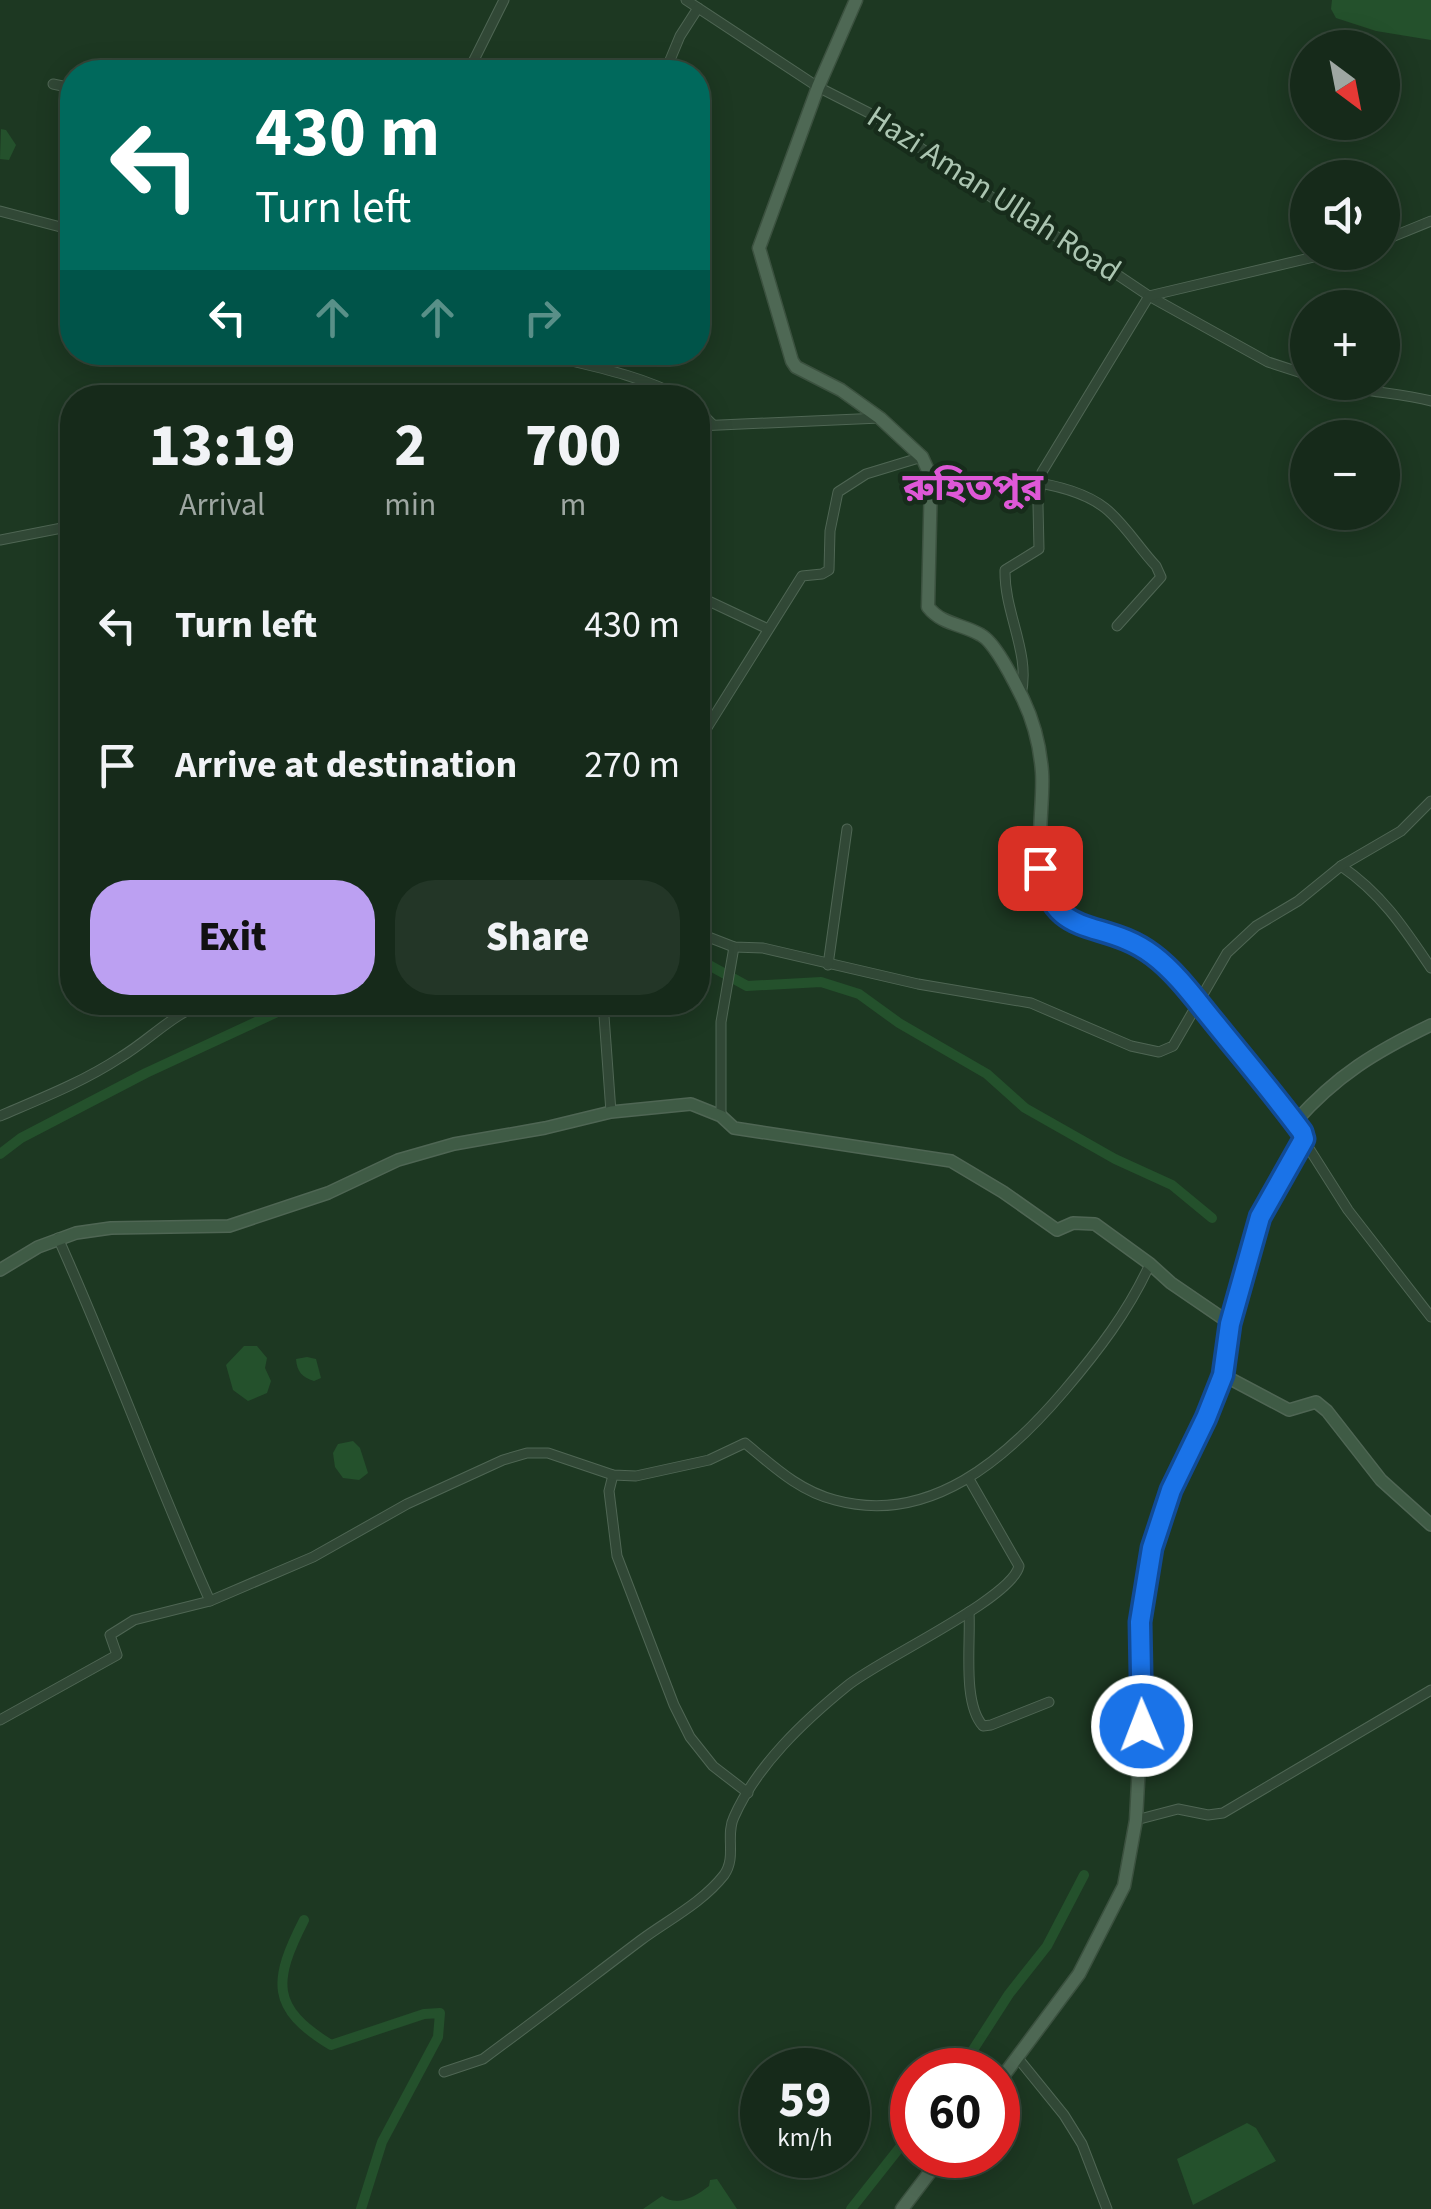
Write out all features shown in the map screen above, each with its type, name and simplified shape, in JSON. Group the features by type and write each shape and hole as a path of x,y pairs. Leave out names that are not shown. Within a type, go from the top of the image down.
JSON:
{"main road":[{"path":"856,0 818,87 762,237 760,258 796,367 840,390 880,418 922,457 930,477 928,607 941,619 983,635 1021,695 1036,732 1042,773 1040,868 1045,894 1054,909 1066,918 1140,946 1156,957 1295,1122 1304,1139 1260,1217 1230,1324 1223,1375 1171,1490 1152,1548 1142,1600 1142,1726 1136,1820 1124,1886 1080,1974 1020,2052"},
{"path":"902,2209 925,2178"}],"street":[{"path":"474,60 504,0"},
{"name":"Hazi Aman Ullah Road","path":"686,0 818,87 873,115 1013,212 1082,251 1148,296 1268,362 1290,369"},
{"path":"670,60 698,8"},
{"path":"53,84 60,85"},
{"path":"0,211 60,227"},
{"path":"1400,233 1431,221"},
{"path":"1021,695 1025,668 1012,626 1006,570 1039,549 1042,472 1148,296 1290,261"},
{"path":"593,365 659,385"},
{"path":"1400,395 1431,401"},
{"path":"712,424 880,418"},
{"path":"710,723 802,576 829,570 830,531 836,497 842,487 866,474 922,457"},
{"path":"930,477 1058,486 1108,510 1161,577 1117,626"},
{"path":"0,540 60,528"},
{"path":"710,602 768,629"},
{"path":"710,938 734,946 763,948 828,965 1031,1004 1131,1046 1159,1052 1173,1046 1227,953 1256,926 1298,901 1341,866 1401,830 1431,801"},
{"path":"828,965 847,830"},
{"path":"1341,866 1388,904 1431,968"},
{"path":"721,1116 719,1068 726,986 734,946"},
{"path":"0,1116 94,1074 179,1015"},
{"path":"604,1015 611,1112"},
{"path":"1295,1122 1346,1072 1375,1052 1431,1025"},
{"path":"0,1270 58,1238 111,1228 229,1226 328,1193 398,1160 454,1144 611,1112 691,1104 721,1116 734,1128 950,1161 1004,1192 1057,1230 1073,1223 1095,1224 1230,1324"},
{"path":"1304,1139 1348,1210 1431,1317"},
{"path":"58,1238 107,1347 163,1496 210,1601"},
{"path":"0,1720 117,1655 110,1636 134,1620 210,1601 313,1557 407,1504 526,1453 548,1453 613,1475 636,1476 686,1467 745,1443 807,1491 838,1501 880,1506 917,1501 969,1479 1033,1428 1095,1355 1136,1295 1150,1264"},
{"path":"1223,1375 1289,1410 1316,1402 1397,1497 1431,1525"},
{"path":"613,1475 609,1492 617,1556 674,1706 690,1737 713,1766 748,1793"},
{"path":"444,2072 483,2059 706,1893 726,1873 733,1818 772,1758 805,1723 850,1684 969,1612 1015,1576 1019,1566 969,1479"},
{"path":"969,1612 969,1670 977,1719 983,1726 1049,1702"},
{"path":"1136,1820 1178,1809 1208,1815 1223,1813 1431,1690"},
{"path":"1020,2060 1082,2144 1107,2209"}],"shaded area":[{"path":"1332,0 1431,0 1431,40 1400,35 1400,30 1373,30 1336,18"},
{"path":"1,129 16,145 9,160 0,159"},
{"path":"244,1346 257,1346 267,1358 265,1368 271,1381 267,1393 248,1401 233,1390 226,1365"},
{"path":"296,1359 316,1359 321,1378 314,1381 299,1371"},
{"path":"353,1441 360,1448 368,1473 359,1480 343,1478 335,1467 333,1453 338,1444"},
{"path":"1247,2123 1256,2128 1276,2161 1193,2205 1177,2159"},
{"path":"717,2179 737,2209 643,2209 662,2196 674,2201 692,2197 709,2186 710,2180"}],"waterway":[{"path":"710,966 747,986 821,982 859,994 899,1023 987,1074 1025,1108 1115,1159 1172,1185 1212,1218"},
{"path":"0,1154 21,1138 146,1073 271,1015"},
{"path":"974,2048 1009,1994 1047,1946 1084,1875"},
{"path":"304,1920 287,1960 283,1992 287,2005 311,2032 331,2045 424,2014 440,2013 438,2037 382,2142 361,2209"},
{"path":"851,2209 890,2160"}],"district":[{"name":"রুহিতপুর","path":"973,488"}],"route":[{"path":"1040,868 1045,894 1054,909 1066,918 1140,946 1156,957 1268,1087 1304,1139 1260,1217 1230,1324 1223,1375 1171,1490 1152,1548 1140,1622 1142,1726"}]}
